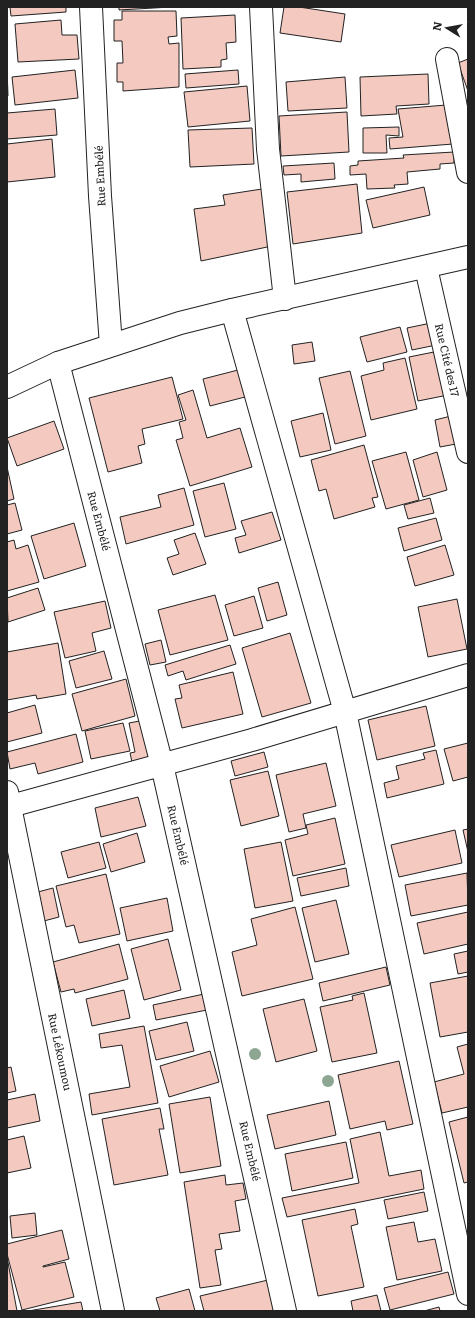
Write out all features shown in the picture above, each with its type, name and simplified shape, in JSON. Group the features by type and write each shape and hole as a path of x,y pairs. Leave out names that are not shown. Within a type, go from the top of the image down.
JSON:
{"main road":[{"name":"Rue Embélé","path":"91,7 100,196 110,345"},
{"path":"261,7 268,149 285,299"},
{"path":"447,59 468,172"},
{"path":"7,387 58,363 110,345 232,310 426,268 468,257"},
{"name":"Rue Cité des 17","path":"426,268 468,452"},
{"path":"232,310 345,712 468,1294"},
{"name":"Rue Embélé","path":"58,363 162,765 285,1311"},
{"path":"8,802 162,765 252,740 468,675"},
{"name":"Rue Lékoumou","path":"8,802 113,1311"}],"building":[{"path":"10,7 66,7 66,12 11,16"},
{"path":"119,7 171,7 119,10"},
{"path":"284,7 299,7 345,14 341,42 280,33"},
{"path":"122,11 176,11 177,36 168,37 169,44 179,43 179,87 123,91 123,82 117,82 117,63 123,63 122,41 114,41 114,20 122,20"},
{"path":"235,15 236,42 226,43 227,59 221,60 221,67 183,69 181,18"},
{"path":"61,20 62,35 77,35 79,59 18,62 15,24"},
{"path":"468,59 468,91 458,63"},
{"path":"7,68 8,96 7,96"},
{"path":"75,70 78,98 15,105 12,77"},
{"path":"238,70 239,84 186,88 185,74"},
{"path":"428,74 429,104 396,106 397,114 361,116 360,77"},
{"path":"345,77 347,108 288,111 286,82"},
{"path":"247,86 250,121 188,127 184,92"},
{"path":"446,105 453,144 390,149 389,138 403,137 398,109"},
{"path":"55,109 57,135 7,139 7,113"},
{"path":"347,112 349,152 281,156 279,116"},
{"path":"399,127 399,136 386,135 387,153 363,153 363,128"},
{"path":"252,128 254,164 190,167 188,130"},
{"path":"52,139 55,177 7,182 7,144"},
{"path":"454,152 454,163 440,164 440,169 407,172 408,184 394,185 395,188 367,189 366,174 350,175 350,166 358,165 358,161 404,158 403,155"},
{"path":"334,163 335,179 301,182 301,174 284,175 283,166"},
{"path":"357,184 362,233 293,244 287,192"},
{"path":"424,187 430,215 373,228 366,200"},
{"path":"262,189 272,246 201,261 194,209 225,205 223,195"},
{"path":"436,322 441,344 412,350 407,328"},
{"path":"400,327 407,352 367,362 360,337"},
{"path":"312,342 315,361 294,364 292,345"},
{"path":"439,351 448,395 418,401 409,357"},
{"path":"405,358 417,409 371,420 361,376 384,370 383,363"},
{"path":"238,370 245,397 210,406 203,379"},
{"path":"350,371 366,436 335,444 319,378"},
{"path":"172,377 183,419 142,429 145,444 138,446 142,463 108,472 89,398"},
{"path":"193,390 207,438 240,428 252,467 190,486 176,440 183,438 179,422 186,420 178,395"},
{"path":"323,413 331,450 300,457 291,421"},
{"path":"451,416 456,444 440,447 435,420"},
{"path":"54,421 64,449 17,466 7,438"},
{"path":"364,445 378,497 372,498 375,507 334,519 326,489 319,491 311,460"},
{"path":"406,452 419,500 386,509 372,461"},
{"path":"437,452 447,490 423,497 413,460"},
{"path":"7,467 14,499 7,501"},
{"path":"224,483 236,529 205,537 193,491"},
{"path":"184,488 194,525 126,544 120,517 161,507 158,495"},
{"path":"430,498 434,513 408,519 404,505"},
{"path":"15,503 22,530 7,534 7,505"},
{"path":"272,512 281,540 239,553 235,538 246,535 241,521"},
{"path":"436,518 442,540 404,551 398,528"},
{"path":"74,523 86,566 44,579 31,536"},
{"path":"195,533 206,564 173,575 167,558 179,554 174,540"},
{"path":"14,540 16,549 28,545 39,582 7,591 7,542"},
{"path":"445,545 454,575 415,586 407,557"},
{"path":"278,582 287,615 267,621 258,588"},
{"path":"38,588 45,610 8,622 7,598"},
{"path":"215,595 228,640 170,655 158,610"},
{"path":"254,596 263,628 234,636 225,605"},
{"path":"457,599 467,649 428,657 418,607"},
{"path":"105,601 111,628 92,633 96,651 65,658 54,612"},
{"path":"290,633 311,703 262,717 242,648"},
{"path":"161,640 166,662 150,665 145,644"},
{"path":"58,643 66,694 37,699 36,695 7,700 7,652"},
{"path":"230,645 236,664 186,680 183,671 168,676 165,665"},
{"path":"104,651 112,679 76,688 69,661"},
{"path":"233,672 243,714 182,728 175,699 182,698 179,685"},
{"path":"126,679 135,716 82,731 72,694"},
{"path":"35,705 42,733 7,742 7,713"},
{"path":"426,706 435,746 377,760 368,720"},
{"path":"145,720 152,757 132,762 130,753 135,752 129,723"},
{"path":"123,723 130,751 91,759 85,731"},
{"path":"76,734 83,762 38,774 35,763 10,769 7,752"},
{"path":"468,743 468,777 453,781 444,749"},
{"path":"436,750 444,784 387,798 384,783 399,779 396,766 425,759 423,753"},
{"path":"264,752 268,767 235,776 231,761"},
{"path":"326,763 336,806 303,814 306,828 289,832 276,775"},
{"path":"268,771 279,816 241,826 230,780"},
{"path":"138,797 146,826 101,837 95,808"},
{"path":"335,818 345,864 293,876 285,840 308,834 306,825"},
{"path":"468,829 468,852 463,830"},
{"path":"455,830 462,863 399,877 391,845"},
{"path":"137,833 145,862 111,872 103,844"},
{"path":"99,842 106,868 68,878 61,852"},
{"path":"281,842 293,901 255,908 244,849"},
{"path":"346,868 349,886 301,896 297,878"},
{"path":"467,873 468,905 411,916 405,885"},
{"path":"106,874 120,934 79,943 74,925 66,927 56,886"},
{"path":"53,888 59,917 40,922 34,893"},
{"path":"167,898 173,931 127,941 120,908"},
{"path":"336,900 349,954 315,962 302,908"},
{"path":"295,907 313,979 242,996 232,952 257,945 251,919"},
{"path":"468,912 468,944 424,954 417,923"},
{"path":"168,939 181,990 144,1000 131,949"},
{"path":"119,944 128,979 75,993 74,989 61,992 53,962"},
{"path":"468,951 468,972 458,974 454,954"},
{"path":"386,967 390,985 323,1001 319,983"},
{"path":"468,976 468,1032 440,1037 430,983"},
{"path":"124,990 130,1018 92,1026 86,999"},
{"path":"364,993 377,1053 332,1062 320,1007 353,1000 352,996"},
{"path":"204,994 207,1010 156,1020 153,1005"},
{"path":"304,999 317,1051 276,1062 263,1009"},
{"path":"187,1022 194,1051 156,1060 149,1031"},
{"path":"144,1026 158,1103 92,1115 89,1094 130,1087 122,1045 101,1048 99,1034"},
{"path":"468,1044 468,1107 442,1113 434,1082 464,1074 457,1047"},
{"path":"210,1051 219,1082 169,1097 160,1066"},
{"path":"399,1061 413,1124 387,1130 385,1121 350,1129 338,1075"},
{"path":"11,1067 16,1091 7,1093 7,1068"},
{"path":"35,1094 40,1121 7,1128 7,1100"},
{"path":"210,1097 221,1166 180,1173 169,1104"},
{"path":"329,1101 336,1135 275,1149 267,1115"},
{"path":"160,1108 164,1129 159,1129 168,1175 114,1185 102,1119"},
{"path":"468,1117 468,1182 464,1183 449,1122"},
{"path":"380,1132 389,1176 421,1170 424,1189 287,1217 282,1198 359,1183 350,1139"},
{"path":"24,1136 31,1168 7,1173 7,1140"},
{"path":"346,1142 353,1178 292,1191 285,1154"},
{"path":"225,1175 226,1185 243,1183 246,1199 235,1201 240,1231 219,1234 222,1249 215,1250 221,1285 200,1288 184,1182"},
{"path":"424,1192 428,1211 388,1219 384,1200"},
{"path":"355,1209 358,1224 351,1226 364,1287 318,1296 302,1220"},
{"path":"35,1213 37,1235 12,1238 10,1216"},
{"path":"414,1222 418,1242 435,1239 442,1271 397,1280 386,1227"},
{"path":"62,1230 69,1259 43,1267 65,1262 74,1297 22,1310 7,1254 7,1244"},
{"path":"7,1257 17,1311 7,1311"},
{"path":"448,1272 454,1294 390,1310 384,1288"},
{"path":"268,1280 275,1311 204,1311 200,1296"},
{"path":"189,1289 195,1311 160,1311 156,1298"},
{"path":"377,1295 381,1311 353,1311 351,1301"},
{"path":"81,1302 83,1311 28,1311"},
{"path":"439,1307 440,1311 424,1311"}]}
